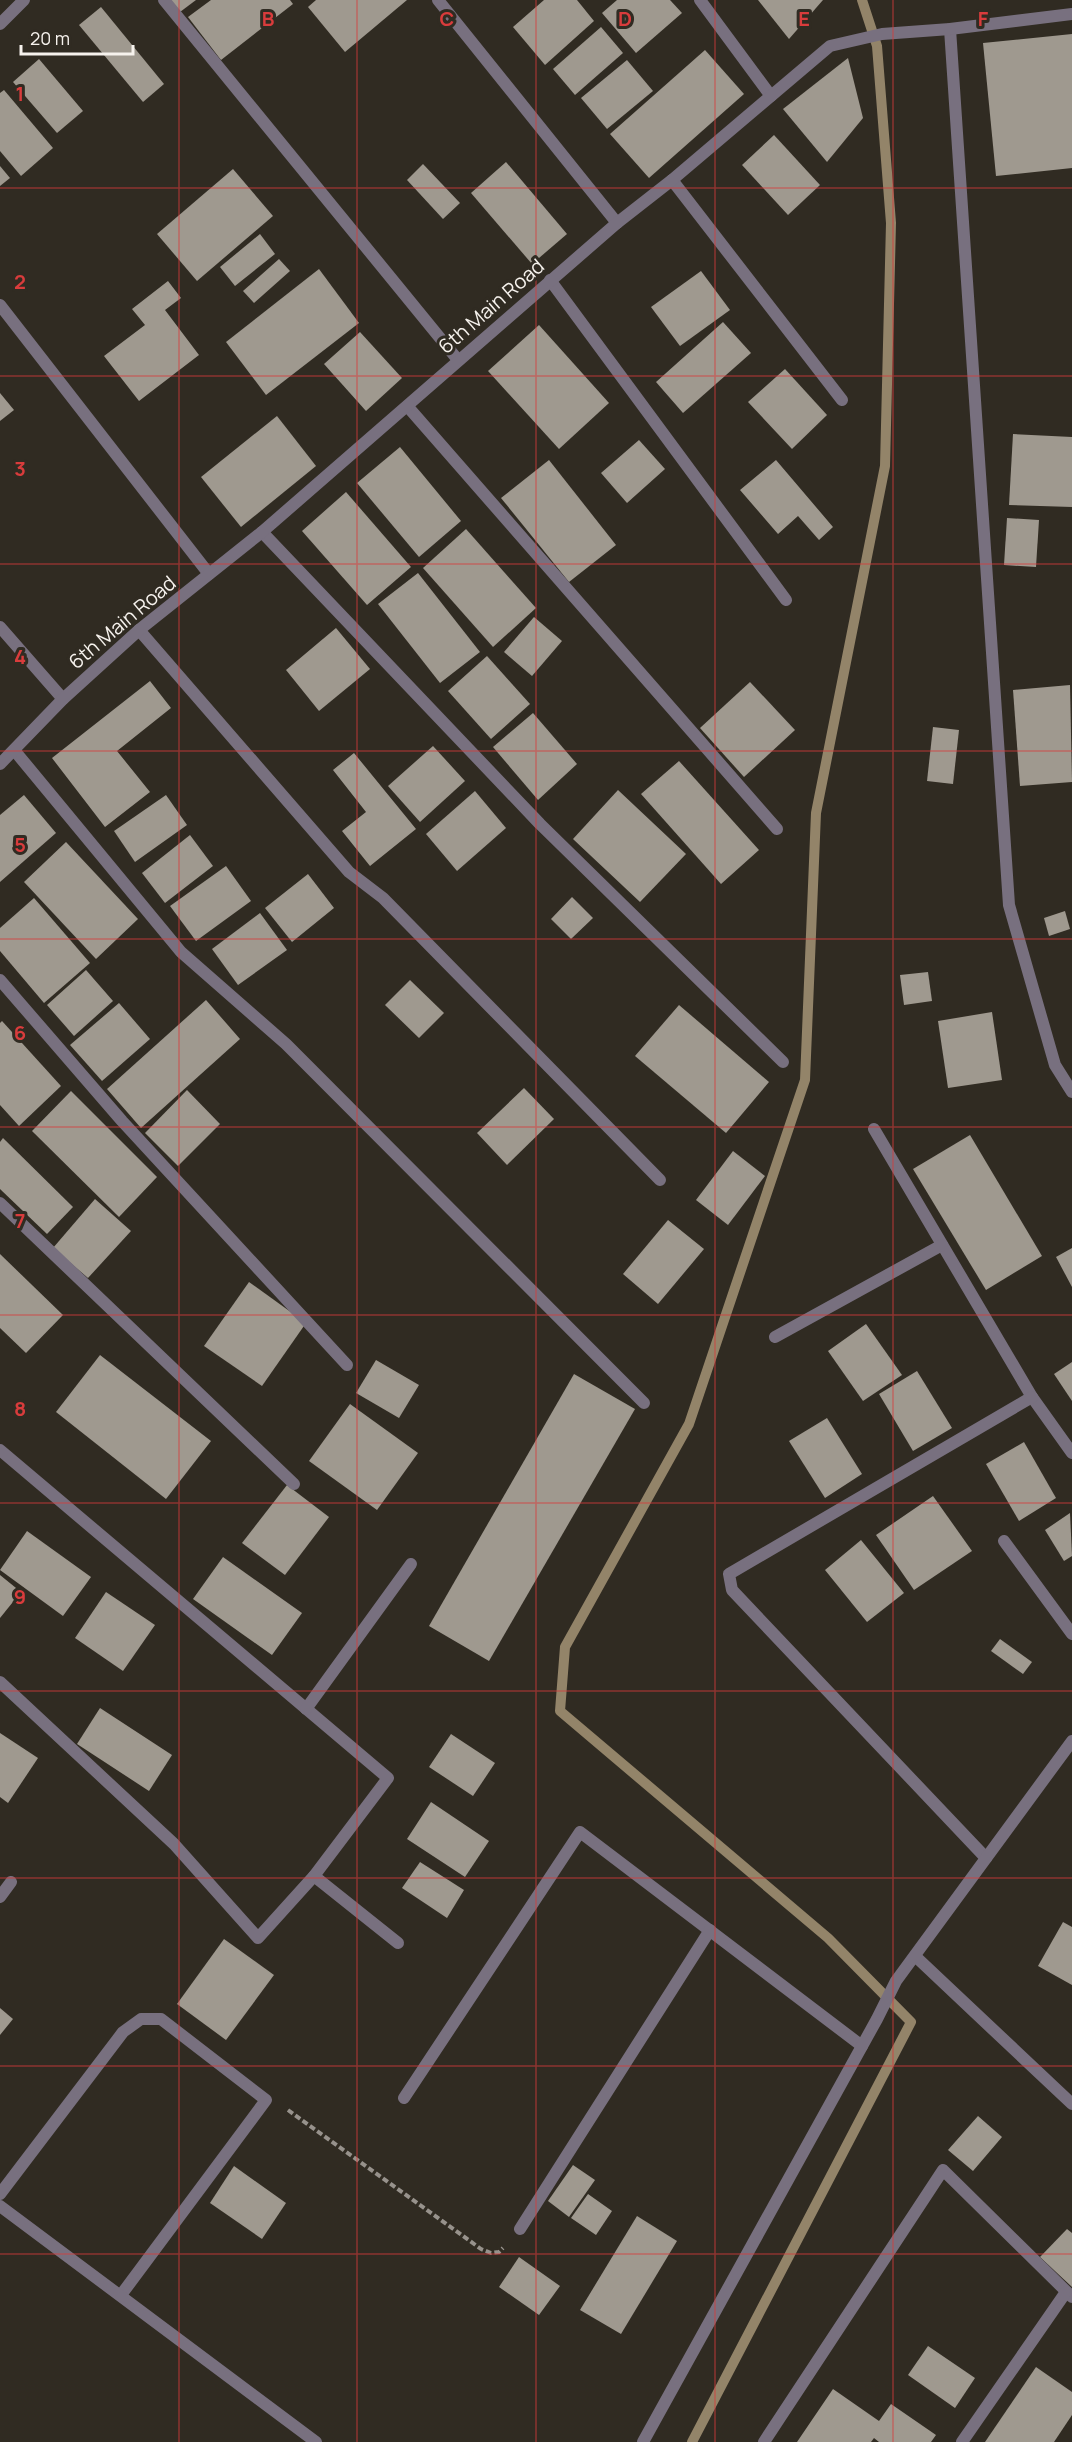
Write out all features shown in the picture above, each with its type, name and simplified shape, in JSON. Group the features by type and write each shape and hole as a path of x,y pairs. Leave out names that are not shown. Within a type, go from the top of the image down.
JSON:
{"street":[{"path":"0,24 24,0"},
{"path":"164,0 458,360"},
{"path":"438,0 617,223"},
{"path":"700,0 771,96"},
{"name":"6th Main Road","path":"0,764 63,699 139,630 262,532 408,407 550,280 830,46 882,34 950,29 1072,14"},
{"path":"950,29 1009,905 1055,1065 1072,1092"},
{"path":"672,180 842,400"},
{"path":"550,280 786,600"},
{"path":"0,305 209,574"},
{"path":"408,407 777,829"},
{"path":"262,532 540,824 783,1062"},
{"path":"0,627 63,699"},
{"path":"139,630 349,872 383,898 660,1180"},
{"path":"14,750 181,952 286,1044 644,1403"},
{"path":"0,980 122,1121 347,1365"},
{"path":"874,1129 1032,1397 1072,1453"},
{"path":"0,1203 294,1484"},
{"path":"775,1337 942,1245"},
{"path":"986,1858 732,1590 729,1574 1032,1397"},
{"path":"0,1450 388,1778 314,1876 258,1938 174,1844 0,1682"},
{"path":"1004,1541 1072,1634"},
{"path":"306,1709 411,1564"},
{"path":"643,2442 896,1981 1072,1741"},
{"path":"404,2098 580,1832 862,2046"},
{"path":"314,1876 398,1943"},
{"path":"0,1897 11,1882"},
{"path":"520,2229 710,1930"},
{"path":"915,1956 1072,2104"},
{"path":"0,2194 123,2032 141,2019 161,2019 266,2100 121,2295"},
{"path":"764,2442 943,2170 1069,2294 962,2442"},
{"path":"0,2206 316,2442"}],"path":[{"path":"266,2100 298,2115 481,2249 491,2253 500,2252 520,2229"}],"building":[{"path":"165,0 196,0 176,15"},
{"path":"211,0 290,0 293,4 221,60 188,17"},
{"path":"316,0 407,0 345,52 308,7"},
{"path":"544,0 577,0 594,21 545,65 513,27"},
{"path":"617,0 670,0 682,13 636,53 602,13"},
{"path":"758,0 823,0 789,39"},
{"path":"101,7 164,84 143,102 79,25"},
{"path":"601,27 623,53 575,95 553,69"},
{"path":"1072,34 1072,168 996,176 983,43"},
{"path":"705,50 744,94 649,178 610,134"},
{"path":"848,58 863,118 827,162 783,109"},
{"path":"39,59 83,111 57,133 13,82"},
{"path":"627,60 653,91 607,129 581,98"},
{"path":"4,90 53,148 21,176 0,151 0,93"},
{"path":"774,135 820,185 788,215 742,165"},
{"path":"506,162 567,234 532,264 471,193"},
{"path":"423,164 460,203 443,219 407,180"},
{"path":"0,166 10,178 0,186"},
{"path":"233,169 273,216 197,281 157,234"},
{"path":"260,234 275,254 235,286 220,267"},
{"path":"279,259 290,271 254,303 243,291"},
{"path":"319,269 359,323 266,395 226,342"},
{"path":"701,271 730,310 680,346 651,307"},
{"path":"168,281 181,298 165,310 199,355 139,401 104,356 145,325 132,309"},
{"path":"723,322 751,353 683,413 656,382"},
{"path":"539,325 609,403 559,449 488,371"},
{"path":"360,332 402,378 366,411 324,364"},
{"path":"785,369 827,415 792,449 748,402"},
{"path":"0,393 14,410 0,421"},
{"path":"277,416 316,466 241,527 201,477"},
{"path":"1013,434 1072,437 1072,507 1009,505"},
{"path":"639,440 665,469 627,503 601,473"},
{"path":"400,447 461,521 419,557 357,483"},
{"path":"549,460 616,545 569,582 501,498"},
{"path":"776,460 833,527 819,540 798,516 778,534 740,490"},
{"path":"346,492 411,567 367,605 302,531"},
{"path":"1007,518 1039,520 1036,567 1004,565"},
{"path":"466,529 536,608 493,647 423,568"},
{"path":"418,573 480,652 440,683 378,604"},
{"path":"534,617 562,641 532,676 504,652"},
{"path":"336,628 370,669 319,711 286,670"},
{"path":"487,656 530,704 491,739 448,691"},
{"path":"150,681 171,708 117,751 150,792 105,827 52,758"},
{"path":"750,682 795,730 744,777 700,728"},
{"path":"1070,685 1072,782 1020,786 1013,690"},
{"path":"533,713 577,764 538,800 493,747"},
{"path":"933,727 959,730 953,784 927,781"},
{"path":"433,746 465,781 420,822 388,786"},
{"path":"354,753 416,829 370,866 342,831 366,812 333,770"},
{"path":"679,761 759,850 721,884 641,794"},
{"path":"618,790 686,854 640,902 573,839"},
{"path":"475,791 506,828 457,871 426,834"},
{"path":"24,795 56,833 0,882 0,815"},
{"path":"166,795 187,825 135,862 114,831"},
{"path":"190,835 213,866 165,903 142,873"},
{"path":"66,842 138,919 96,959 24,882"},
{"path":"226,866 251,901 196,941 170,906"},
{"path":"308,874 334,908 292,942 265,908"},
{"path":"572,897 593,918 571,939 551,919"},
{"path":"34,898 90,963 44,1003 0,951 0,928"},
{"path":"1065,911 1070,929 1049,936 1044,918"},
{"path":"260,913 287,950 238,985 212,949"},
{"path":"86,970 113,1001 74,1036 47,1005"},
{"path":"928,972 932,1001 904,1005 900,975"},
{"path":"410,980 444,1013 419,1038 385,1005"},
{"path":"206,1000 240,1039 141,1128 107,1089"},
{"path":"119,1003 150,1039 102,1081 70,1045"},
{"path":"679,1005 769,1082 726,1133 635,1056"},
{"path":"992,1012 1002,1080 948,1088 938,1021"},
{"path":"2,1021 61,1086 19,1126 0,1105 0,1023"},
{"path":"524,1088 554,1119 507,1165 477,1133"},
{"path":"187,1090 220,1124 178,1166 145,1133"},
{"path":"71,1091 157,1177 119,1217 32,1131"},
{"path":"970,1135 1042,1256 986,1290 913,1169"},
{"path":"3,1138 73,1207 47,1234 0,1189 0,1142"},
{"path":"733,1151 765,1176 728,1225 696,1200"},
{"path":"95,1199 131,1231 88,1278 53,1248"},
{"path":"668,1220 704,1249 658,1304 623,1274"},
{"path":"1072,1248 1072,1287 1056,1257"},
{"path":"0,1254 63,1315 26,1353 0,1328"},
{"path":"249,1282 306,1323 262,1386 204,1346"},
{"path":"866,1324 902,1375 863,1401 828,1351"},
{"path":"100,1355 211,1441 166,1499 56,1412"},
{"path":"376,1360 419,1385 399,1418 356,1393"},
{"path":"1072,1362 1072,1401 1054,1374"},
{"path":"917,1371 952,1428 913,1451 879,1394"},
{"path":"574,1374 635,1409 489,1661 429,1626"},
{"path":"350,1404 418,1453 377,1510 309,1461"},
{"path":"827,1418 862,1474 825,1498 789,1441"},
{"path":"1024,1442 1056,1498 1019,1521 986,1464"},
{"path":"287,1485 329,1517 285,1575 242,1543"},
{"path":"933,1496 972,1551 914,1590 876,1535"},
{"path":"1070,1513 1072,1556 1064,1561 1045,1530"},
{"path":"27,1531 91,1577 63,1616 0,1570"},
{"path":"861,1540 904,1593 867,1622 825,1570"},
{"path":"223,1557 302,1613 272,1655 193,1599"},
{"path":"0,1575 21,1592 0,1618"},
{"path":"106,1592 155,1625 123,1671 75,1638"},
{"path":"1000,1639 1032,1662 1023,1674 991,1651"},
{"path":"100,1708 172,1755 149,1791 77,1744"},
{"path":"0,1733 38,1758 8,1803 0,1797"},
{"path":"451,1734 495,1763 473,1796 429,1767"},
{"path":"431,1802 489,1841 465,1877 407,1839"},
{"path":"420,1862 464,1890 447,1918 402,1888"},
{"path":"1063,1922 1072,1927 1072,1985 1038,1966"},
{"path":"224,1939 274,1975 226,2040 177,2004"},
{"path":"0,2008 13,2019 0,2035"},
{"path":"978,2116 1002,2137 973,2171 948,2150"},
{"path":"573,2165 595,2180 569,2217 548,2201"},
{"path":"234,2166 286,2203 262,2239 210,2203"},
{"path":"588,2194 612,2211 596,2235 571,2218"},
{"path":"637,2216 677,2241 621,2334 580,2310"},
{"path":"1067,2229 1072,2233 1072,2287 1040,2257"},
{"path":"519,2257 560,2286 539,2315 499,2287"},
{"path":"928,2346 975,2378 955,2408 908,2375"},
{"path":"1036,2367 1072,2392 1072,2415 1054,2442 985,2442"},
{"path":"833,2389 879,2421 891,2404 936,2435 931,2442 879,2442 874,2438 871,2442 797,2442"}],"waterway":[{"path":"692,2442 911,2022 828,1938 560,1711 565,1647 689,1424 805,1080 816,813 885,466 891,223 877,46 862,0"}]}
